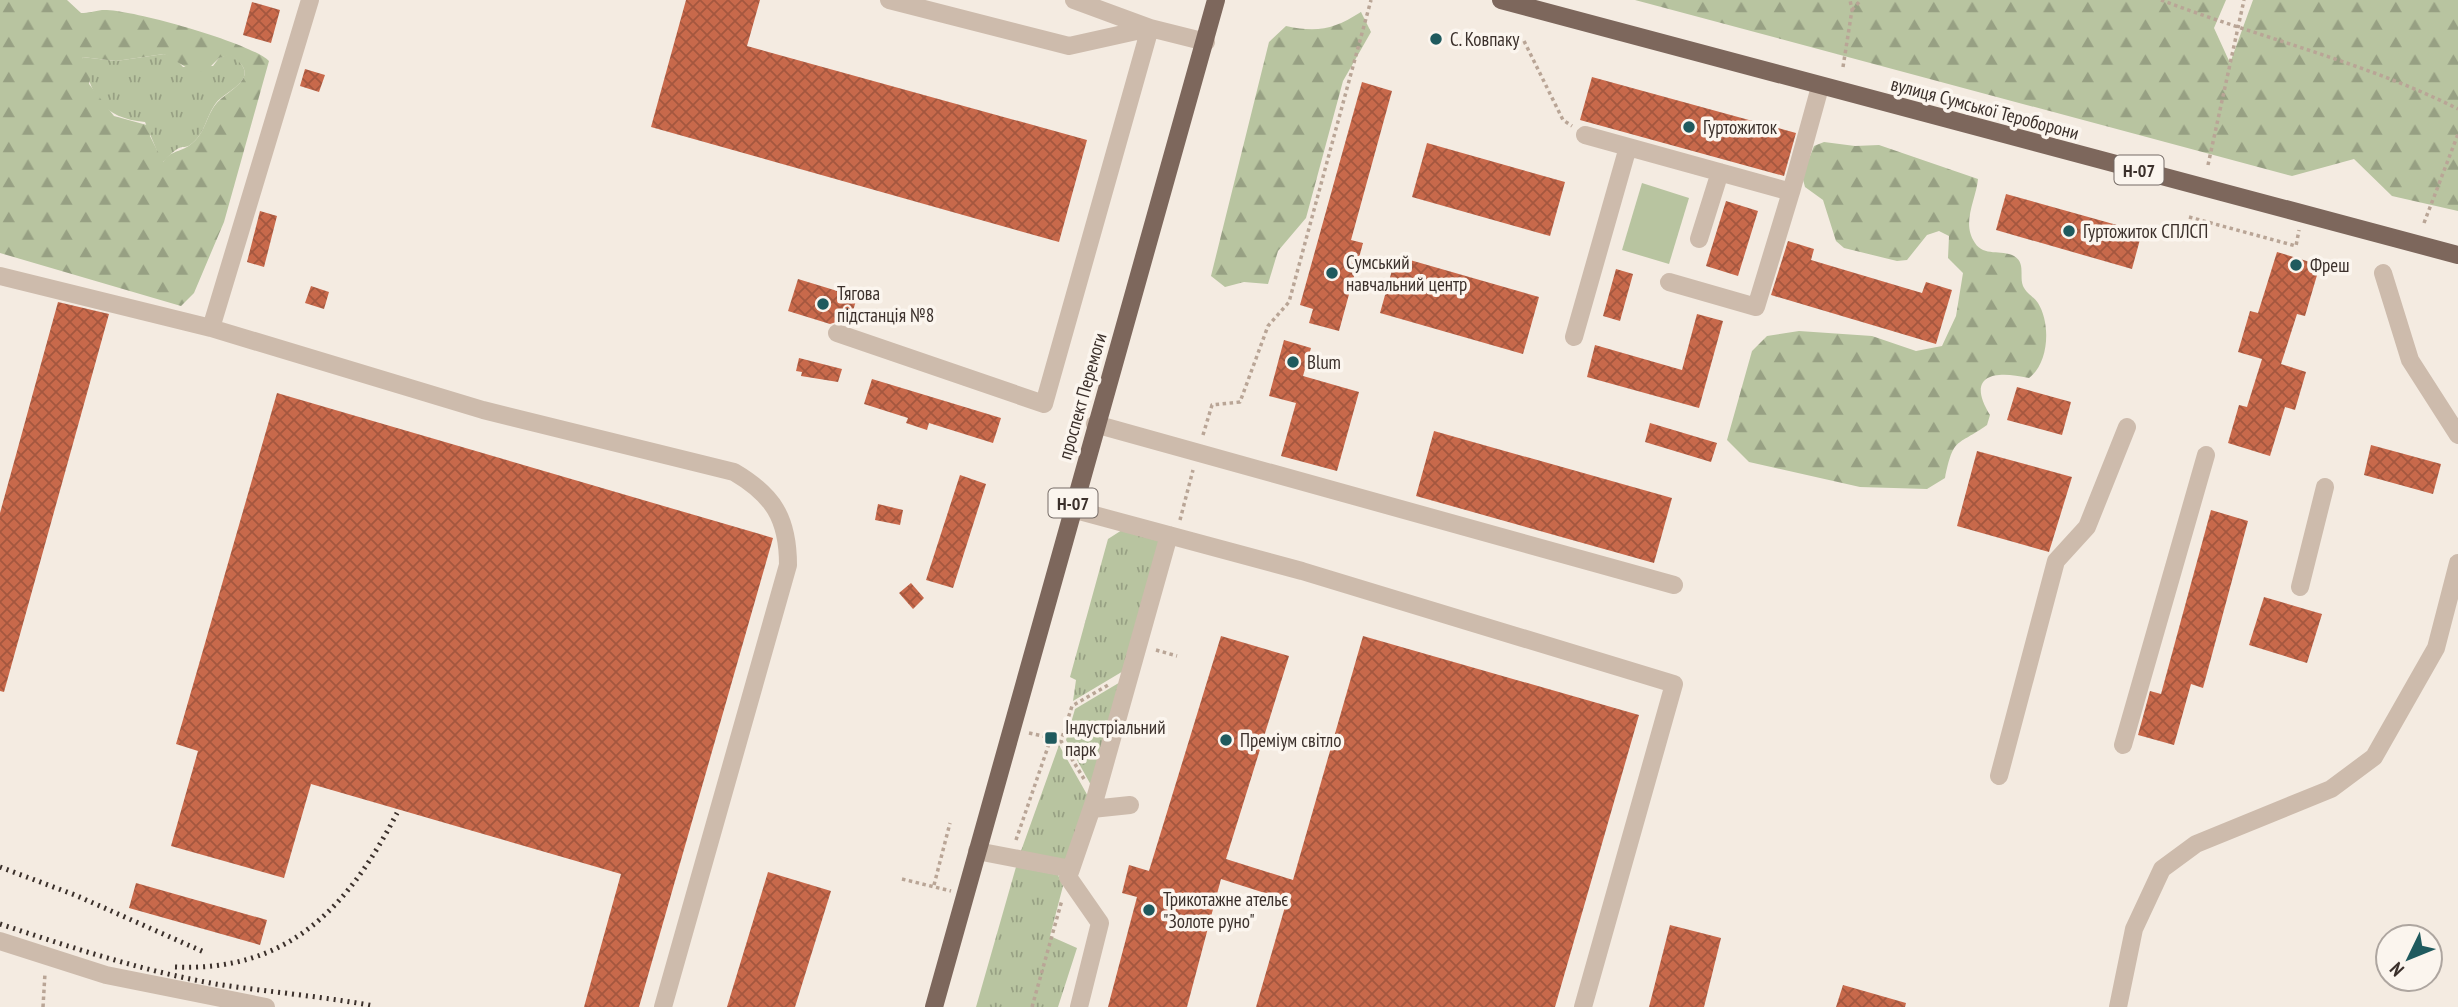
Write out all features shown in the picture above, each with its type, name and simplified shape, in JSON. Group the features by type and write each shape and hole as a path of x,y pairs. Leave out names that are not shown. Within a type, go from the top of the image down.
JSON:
{"main road":[{"name":"проспект Перемоги","path":"934,1007 1095,424 1216,0"},
{"name":"вулиця Сумської Тероборони","path":"1501,0 2458,255"}],"lane":[{"path":"211,328 310,0"},
{"path":"889,0 1069,46 1150,28"},
{"path":"1074,0 1150,28 1206,42"},
{"path":"837,333 1044,404 1150,28"},
{"path":"1669,282 1756,307 1820,87"},
{"path":"1585,135 1791,192"},
{"path":"1574,337 1629,147"},
{"path":"1699,239 1720,172"},
{"path":"2383,273 2410,360 2458,435"},
{"path":"0,276 211,328 483,410 733,472 759,487 774,504 788,545 788,565 663,1007"},
{"path":"1095,424 1674,585"},
{"path":"1999,776 2056,561 2087,527 2127,427"},
{"path":"2123,745 2206,455"},
{"path":"2300,587 2325,487"},
{"path":"1072,509 1302,571 1674,684 1583,1007"},
{"path":"1070,873 1094,804 1169,535"},
{"path":"2118,1007 2134,929 2162,869 2196,844 2331,789 2374,757 2436,648 2458,563"},
{"path":"1094,804 1130,805"},
{"path":"977,851 1070,873 1100,923 1079,1007"},
{"path":"0,941 106,975 266,1007"}],"path":[{"path":"1169,535 1179,524 1212,405 1240,401 1268,326 1289,302 1371,0"},
{"path":"1843,67 1852,10 1850,0"},
{"path":"1852,10 1861,0"},
{"path":"2161,0 2238,30 2416,88 2458,109"},
{"path":"2207,165 2244,0"},
{"path":"1524,41 1563,120 1585,135"},
{"path":"2424,223 2458,134"},
{"path":"2189,217 2295,246 2303,214"},
{"path":"1138,644 1177,656"},
{"path":"1060,741 1072,706 1131,671"},
{"path":"1012,729 1060,741 1094,804"},
{"path":"1015,842 1051,738"},
{"path":"902,879 934,885 950,823"},
{"path":"1032,1007 1070,873"},
{"path":"41,954 47,980 43,1007"}],"green space":[{"path":"0,0 67,0 81,13 102,10 137,15 216,36 269,61 224,222 194,293 181,306 0,253","holes":["164,54 194,72 205,72 219,58 230,55 240,63 244,76 241,82 216,104 195,141 169,155 163,162 150,136 154,127 114,116 89,84 91,74 82,57 116,61"]},
{"path":"1635,0 2226,0 2214,28 2230,63 2253,0 2458,0 2458,211 2392,196 2354,159 2292,176"},
{"path":"1361,12 1371,32 1343,81 1306,218 1278,251 1268,284 1244,282 1225,287 1211,276 1269,42 1286,26 1325,28"},
{"path":"164,54 175,58 183,67 213,66 219,58 230,54 240,62 244,76 241,82 216,103 195,141 177,149 162,163 145,122 118,116 101,103 90,83 82,57 116,61"},
{"path":"1824,142 1855,146 1879,145 1978,179 1969,219 1971,235 1983,250 2009,254 2018,259 2023,286 2038,303 2045,321 2046,343 2036,371 2029,378 1995,375 1982,383 1983,401 1990,415 1987,425 1958,444 1951,455 1945,478 1927,489 1860,487 1749,462 1727,440 1752,351 1767,336 1799,331 1872,336 1916,351 1942,346 1956,316 1963,273 1948,258 1949,236 1939,231 1927,235 1907,260 1897,261 1844,248 1836,241 1823,200 1805,187 1802,176 1814,146"},
{"path":"1642,183 1689,198 1669,264 1622,250"},
{"path":"1122,530 1163,542 1125,670 1073,701 1076,680 1070,677 1108,539"},
{"path":"1122,681 1092,787 1066,740 1075,709"},
{"path":"1059,745 1089,798 1069,861 1021,851"},
{"path":"1016,867 1058,875 1063,886 1050,936 1077,948 1058,1007 976,1007"}],"building":[{"path":"686,0 760,0 747,46 1087,140 1059,242 651,127"},
{"path":"252,2 280,10 271,43 243,35"},
{"path":"305,69 325,75 319,92 300,86"},
{"name":"Гуртожиток","path":"1592,77 1796,133 1784,176 1580,120"},
{"path":"1362,82 1392,91 1351,240 1363,243 1339,331 1309,323 1313,309 1300,305"},
{"path":"1427,143 1565,182 1550,236 1412,197"},
{"name":"Гуртожиток СПЛСП","path":"2006,194 2142,232 2132,269 1996,230"},
{"path":"1726,201 1758,211 1738,276 1706,266"},
{"path":"260,211 277,216 264,267 247,262"},
{"path":"1788,241 1814,249 1811,260 1922,293 1926,282 1952,290 1936,344 1771,295"},
{"path":"2277,252 2320,265 2305,316 2297,314 2281,364 2306,372 2295,410 2285,407 2270,456 2228,443 2239,405 2247,407 2262,359 2238,352 2250,311 2258,313"},
{"path":"1396,256 1539,297 1523,354 1380,313"},
{"path":"1616,269 1633,274 1620,321 1603,316"},
{"name":"Тягова підстанція №8","path":"798,279 857,297 849,325 836,322 830,324 788,311"},
{"path":"311,286 329,292 324,309 305,303"},
{"path":"58,302 109,314 4,692 0,691 0,513"},
{"path":"1697,314 1723,321 1699,408 1587,377 1595,345 1682,370"},
{"path":"1284,340 1311,348 1303,376 1359,392 1337,471 1281,456 1296,403 1269,396"},
{"path":"799,358 842,369 838,382 801,376 802,372 796,371"},
{"path":"872,379 1001,418 993,443 929,423 927,430 906,423 908,418 864,404"},
{"path":"2017,387 2071,402 2062,435 2007,420"},
{"path":"277,393 773,538 639,1007 584,1007 621,874 311,784 284,878 171,846 198,751 176,744"},
{"path":"1650,423 1717,443 1711,462 1645,442"},
{"path":"1434,431 1672,498 1654,563 1416,496"},
{"path":"2371,445 2441,464 2433,494 2364,475"},
{"path":"1977,451 2072,477 2049,552 1957,526"},
{"path":"960,475 986,484 953,588 926,580"},
{"path":"878,504 903,510 900,525 875,520"},
{"path":"2211,510 2248,521 2203,688 2191,684 2174,745 2138,735 2150,691 2161,694"},
{"path":"911,583 924,598 913,609 899,593"},
{"path":"2264,597 2322,614 2307,663 2249,645"},
{"path":"1221,636 1289,656 1226,859 1293,880 1363,636 1639,715 1555,1007 1256,1007 1287,900 1221,879 1187,1007 1108,1007 1137,897 1122,893 1129,865 1149,871"},
{"path":"768,872 831,891 795,1007 727,1007"},
{"path":"136,883 267,920 260,945 129,908"},
{"path":"1670,925 1721,938 1704,1007 1649,1007"},
{"path":"1843,985 1906,1003 1905,1007 1836,1007"}],"railway":[{"path":"175,967 215,966 250,958 282,946 310,928 335,905 358,878 397,813"},
{"path":"0,867 75,895 204,952"},
{"path":"0,924 107,958 189,979 374,1006"}],"place":[{"name":"С. Ковпаку","path":"1436,39"},
{"name":"Гуртожиток","path":"1689,127"},
{"name":"Гуртожиток СПЛСП","path":"2069,231"},
{"name":"Фреш","path":"2296,265"},
{"name":"Сумський навчальний центр","path":"1332,273"},
{"name":"Тягова підстанція №8","path":"823,304"},
{"name":"Blum","path":"1293,362"},
{"name":"Індустріальний парк","path":"1051,738"},
{"name":"Преміум світло","path":"1226,740"},
{"name":"Трикотажне ательє \"Золоте руно\"","path":"1149,910"}]}
